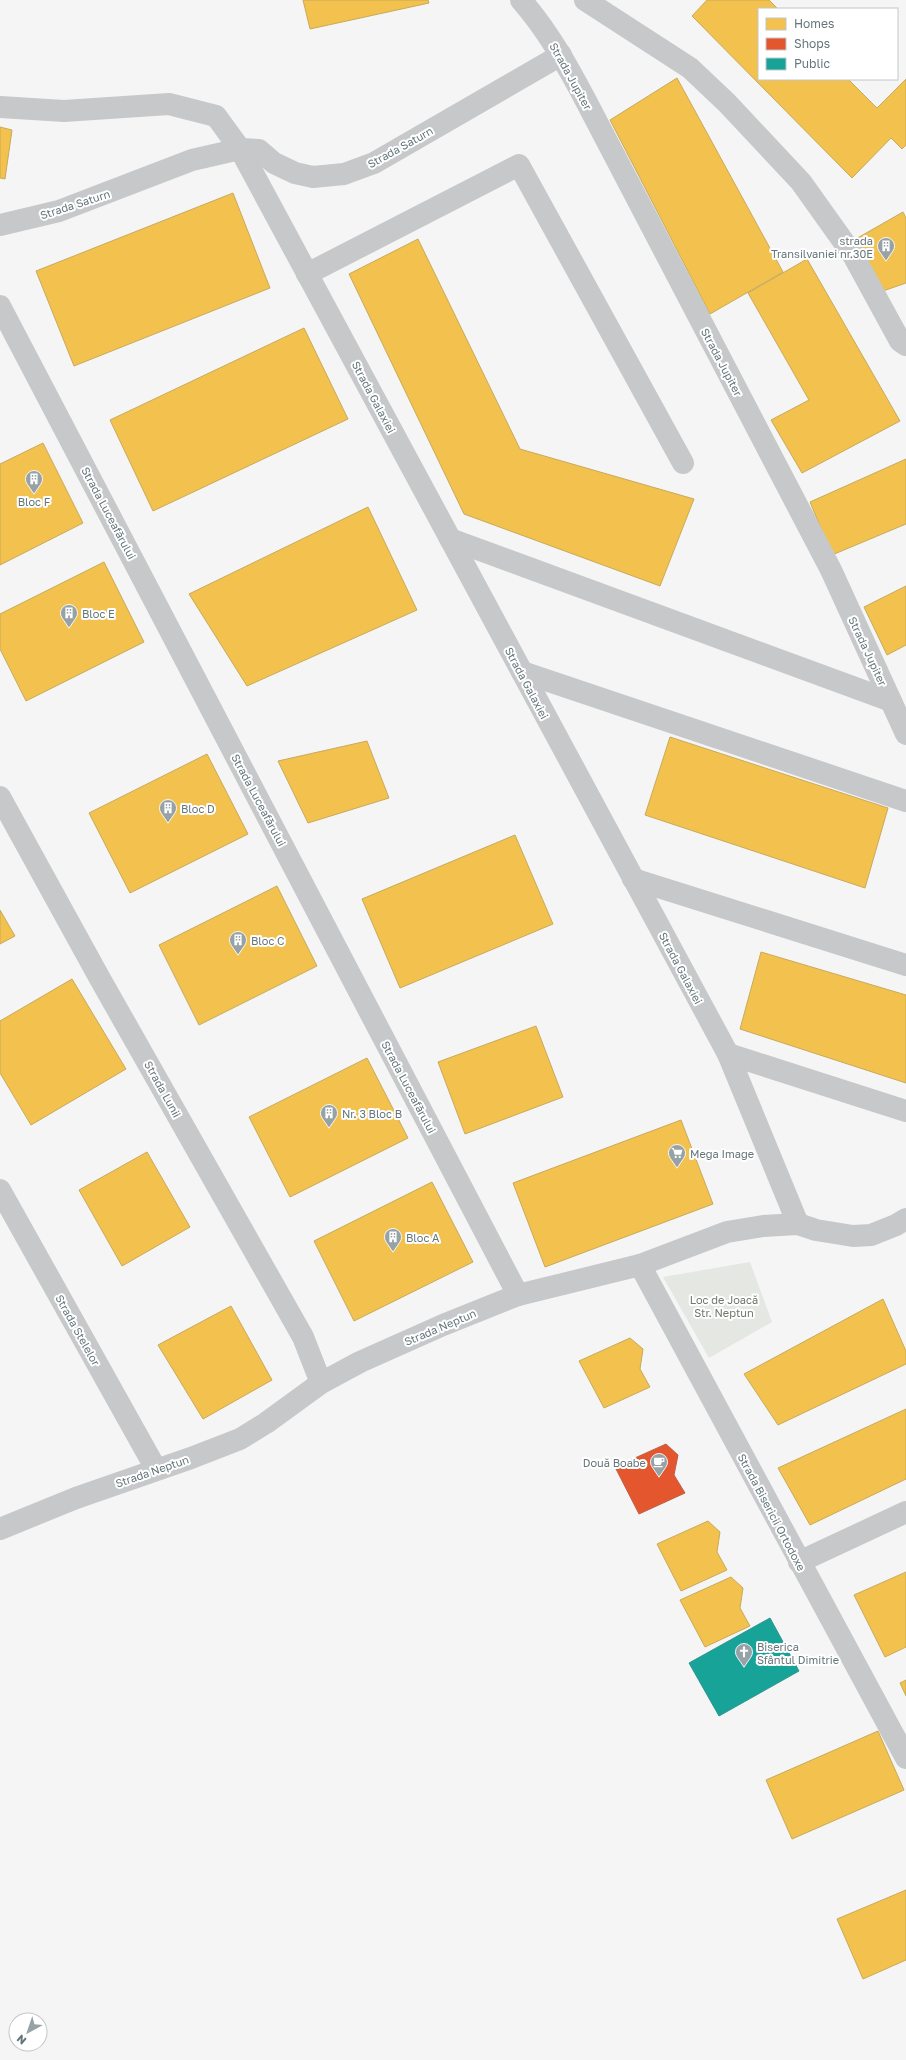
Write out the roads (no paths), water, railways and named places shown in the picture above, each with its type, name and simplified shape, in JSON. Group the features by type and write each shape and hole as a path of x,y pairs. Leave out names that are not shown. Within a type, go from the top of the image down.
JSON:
{"street":[{"name":"Strada Jupiter","path":"521,0 536,18 562,55 830,570 906,734"},
{"path":"585,0 690,68 727,103 801,182 853,255 900,341 906,345"},
{"name":"Strada Saturn","path":"0,225 59,211 192,160 240,149 259,150 274,163 295,173 313,177 344,174 374,163 562,55"},
{"name":"Strada Galaxiei","path":"0,107 64,111 169,104 216,116 240,149 728,1054 798,1224"},
{"path":"307,274 519,165 683,463"},
{"name":"Strada Luceafărului","path":"0,306 518,1295"},
{"path":"450,539 891,701"},
{"path":"522,672 906,800"},
{"name":"Strada Lunii","path":"0,797 99,977 303,1337 321,1383"},
{"path":"633,879 906,965"},
{"path":"728,1054 906,1111"},
{"name":"Strada Stelelor","path":"0,1190 156,1469"},
{"name":"Strada Neptun","path":"0,1529 76,1498 191,1458 240,1439 266,1423 321,1383 360,1362 443,1324 518,1295 640,1265 727,1232 763,1226 798,1224 816,1230 853,1236 871,1235 896,1225 906,1219"},
{"name":"Strada Bisericii Ortodoxe","path":"640,1265 906,1758"},
{"path":"799,1562 906,1512"}],"place":[{"name":"strada Transilvaniei nr.30E","path":"886,261"},
{"name":"Bloc F","path":"34,494"},
{"name":"Bloc E","path":"69,628"},
{"name":"Bloc D","path":"168,823"},
{"name":"Bloc C","path":"238,955"},
{"name":"Nr. 3 Bloc B","path":"329,1128"},
{"name":"Mega Image","path":"677,1168"},
{"name":"Bloc A","path":"393,1252"},
{"name":"Două Boabe","path":"659,1477"},
{"name":"Biserica Sfântul Dimitrie","path":"744,1667"}],"park label":[{"name":"Loc de Joacă Str. Neptun","path":"724,1305"}]}
